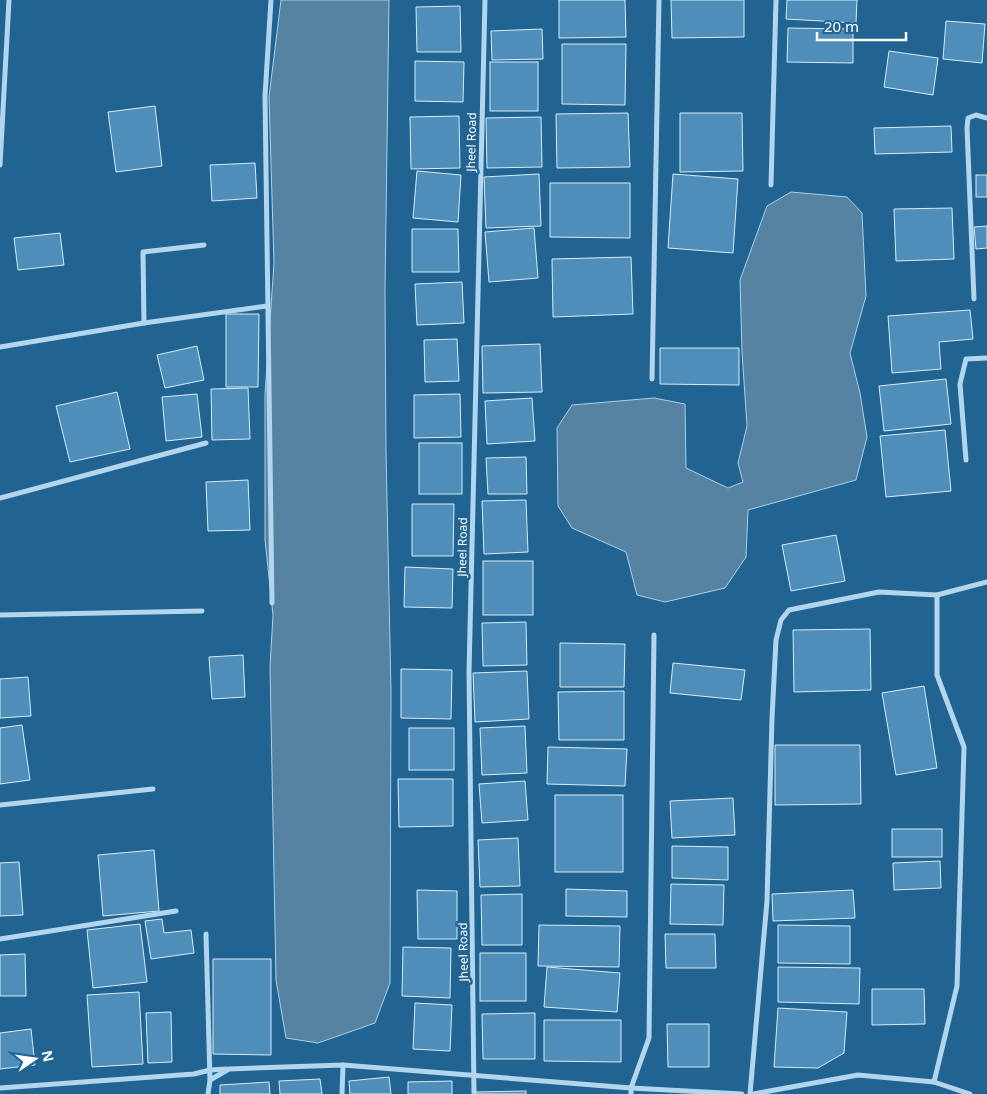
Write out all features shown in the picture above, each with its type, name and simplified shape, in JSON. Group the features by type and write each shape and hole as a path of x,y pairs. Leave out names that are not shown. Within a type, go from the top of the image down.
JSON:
{"street":[{"path":"0,165 9,0"},
{"path":"271,0 264,96 272,603"},
{"name":"Jheel Road","path":"474,1094 469,672 485,0"},
{"path":"652,379 659,0"},
{"path":"771,185 776,0"},
{"path":"0,31 8,30"},
{"path":"974,299 967,128 968,118 976,115 987,118"},
{"path":"144,323 143,252 204,245"},
{"path":"0,347 144,323 267,306"},
{"path":"966,460 960,384 966,359 987,358"},
{"path":"0,498 206,443"},
{"path":"970,1094 934,1082 858,1075 751,1094 767,901 772,718 776,640 781,620 789,610 878,592 936,595 987,582"},
{"path":"934,1082 957,986 964,747 937,675 936,595"},
{"path":"0,615 202,611"},
{"path":"631,1091 650,1038 654,635"},
{"path":"0,805 153,789"},
{"path":"0,939 176,911"},
{"path":"206,934 210,1070 208,1094"},
{"path":"342,1094 343,1065"},
{"path":"0,1088 194,1074 210,1070 343,1065 631,1091 742,1094"},
{"path":"210,1080 229,1069"}],"water":[{"path":"281,0 389,0 385,290 391,692 390,983 375,1023 318,1043 286,1038 276,980 270,667 273,615 265,540 265,394 274,263 269,97"},
{"path":"791,192 847,197 862,213 866,296 850,353 860,393 867,437 856,480 748,510 746,557 725,588 665,602 637,595 626,552 572,528 558,506 557,428 572,405 654,398 685,404 686,468 728,488 743,482 738,463 747,426 740,280 767,206"}],"building":[{"path":"559,0 625,0 626,37 559,38"},
{"path":"671,0 744,0 744,37 672,38"},
{"path":"787,0 857,0 856,23 786,19"},
{"path":"460,6 461,52 417,52 416,7"},
{"path":"946,21 985,24 982,63 943,59"},
{"path":"788,28 853,29 853,63 787,62"},
{"path":"542,29 543,59 492,60 491,31"},
{"path":"562,44 626,44 625,105 562,104"},
{"path":"889,51 938,58 933,95 884,87"},
{"path":"415,61 464,62 463,102 415,101"},
{"path":"490,62 538,62 538,111 490,111"},
{"path":"155,106 162,166 116,172 108,112"},
{"path":"628,113 630,167 557,168 556,114"},
{"path":"680,113 742,113 743,171 680,172"},
{"path":"459,116 460,168 411,169 410,117"},
{"path":"541,117 542,167 487,168 486,118"},
{"path":"951,126 952,152 875,154 874,128"},
{"path":"255,163 257,198 212,201 210,165"},
{"path":"417,171 461,175 458,222 413,218"},
{"path":"539,174 541,226 486,228 484,177"},
{"path":"673,174 738,179 733,253 668,248"},
{"path":"976,175 987,175 987,197 976,197"},
{"path":"550,183 630,183 630,238 550,237"},
{"path":"952,208 954,259 896,261 894,209"},
{"path":"987,226 987,248 976,249 974,227"},
{"path":"534,228 538,278 489,282 485,232"},
{"path":"412,229 458,229 459,272 412,272"},
{"path":"60,233 64,265 18,270 14,238"},
{"path":"631,257 633,314 553,317 552,259"},
{"path":"462,282 464,323 417,325 415,284"},
{"path":"970,310 973,339 939,342 941,369 892,373 888,316"},
{"path":"226,314 259,314 258,387 226,387"},
{"path":"457,339 459,381 425,382 424,340"},
{"path":"540,344 542,392 483,393 482,346"},
{"path":"197,346 204,380 165,388 157,355"},
{"path":"660,348 739,348 739,385 660,384"},
{"path":"946,379 951,424 884,431 879,386"},
{"path":"248,388 250,439 212,440 211,389"},
{"path":"117,392 130,449 70,462 56,406"},
{"path":"197,394 202,437 166,441 162,397"},
{"path":"460,394 461,437 414,438 414,395"},
{"path":"532,398 535,441 487,444 485,401"},
{"path":"945,430 951,491 886,497 880,436"},
{"path":"419,443 462,443 462,494 419,494"},
{"path":"526,457 527,494 488,494 486,458"},
{"path":"248,480 250,530 208,531 206,482"},
{"path":"526,500 528,552 484,554 482,501"},
{"path":"412,504 454,504 453,556 412,556"},
{"path":"836,535 845,581 791,591 782,545"},
{"path":"483,561 533,561 533,615 483,615"},
{"path":"405,567 453,569 452,608 404,607"},
{"path":"526,622 527,665 483,666 482,623"},
{"path":"870,629 871,690 794,692 793,630"},
{"path":"560,643 625,644 624,687 560,687"},
{"path":"243,655 245,697 212,699 209,657"},
{"path":"673,663 745,670 741,700 670,693"},
{"path":"401,669 452,670 451,719 401,718"},
{"path":"527,671 529,719 475,722 473,673"},
{"path":"28,677 31,716 0,718 0,679"},
{"path":"924,686 937,768 896,775 882,693"},
{"path":"624,691 624,740 559,740 558,692"},
{"path":"22,725 30,780 0,784 0,728"},
{"path":"525,726 527,773 482,775 480,728"},
{"path":"409,728 454,728 454,770 409,770"},
{"path":"775,745 860,745 861,804 775,805"},
{"path":"548,747 627,749 625,786 547,784"},
{"path":"398,779 453,779 453,826 399,827"},
{"path":"525,781 528,820 482,823 479,784"},
{"path":"555,795 623,795 623,872 555,872"},
{"path":"733,798 735,835 672,838 670,801"},
{"path":"892,829 942,829 942,857 892,857"},
{"path":"518,838 520,886 480,887 478,840"},
{"path":"672,846 728,847 728,880 672,878"},
{"path":"154,850 159,911 103,916 98,855"},
{"path":"940,861 941,888 894,890 893,863"},
{"path":"19,862 23,915 0,916 0,863"},
{"path":"671,884 724,885 723,925 670,924"},
{"path":"566,889 627,891 627,917 566,916"},
{"path":"417,890 457,891 457,939 418,939"},
{"path":"853,890 855,918 773,921 772,894"},
{"path":"522,894 522,945 482,945 481,895"},
{"path":"162,919 164,933 191,930 194,953 151,959 145,921"},
{"path":"140,924 147,982 93,988 87,930"},
{"path":"539,925 620,926 619,967 538,966"},
{"path":"778,925 850,926 850,964 778,963"},
{"path":"665,934 715,934 716,968 666,968"},
{"path":"403,947 451,948 450,998 402,996"},
{"path":"480,953 526,953 526,1001 480,1001"},
{"path":"25,954 26,996 0,996 0,955"},
{"path":"213,959 271,959 271,1055 213,1054"},
{"path":"547,967 620,973 617,1012 544,1007"},
{"path":"778,967 860,968 859,1004 778,1002"},
{"path":"872,989 924,989 925,1024 872,1025"},
{"path":"139,992 143,1064 92,1067 87,995"},
{"path":"415,1003 452,1005 450,1051 413,1049"},
{"path":"778,1008 847,1012 844,1053 818,1068 774,1067"},
{"path":"171,1012 172,1062 148,1063 146,1013"},
{"path":"535,1013 535,1059 483,1059 482,1014"},
{"path":"544,1020 621,1020 621,1062 544,1061"},
{"path":"667,1024 709,1024 709,1067 668,1067"},
{"path":"31,1029 35,1065 0,1069 0,1033"},
{"path":"389,1077 391,1094 350,1094 349,1081"},
{"path":"320,1079 322,1094 280,1094 279,1081"},
{"path":"452,1081 452,1094 408,1094 408,1082"},
{"path":"269,1082 270,1094 220,1094 220,1085"},
{"path":"526,1091 526,1094 476,1094 476,1092"}]}
